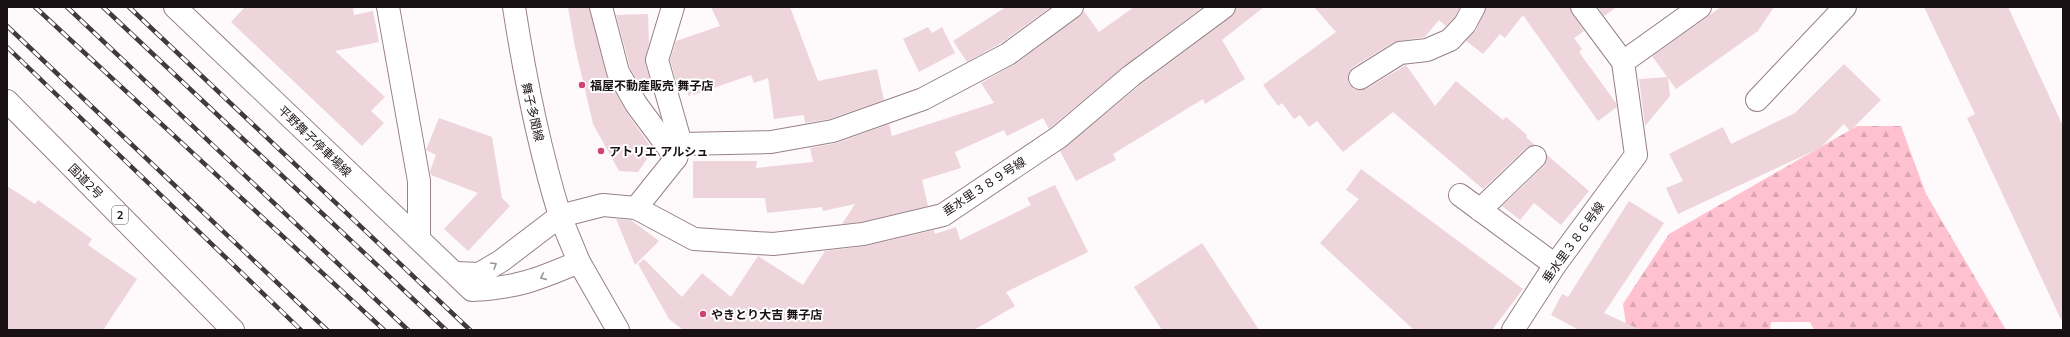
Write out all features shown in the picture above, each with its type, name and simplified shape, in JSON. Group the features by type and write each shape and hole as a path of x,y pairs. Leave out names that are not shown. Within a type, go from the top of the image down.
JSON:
{"main road":[{"name":"平野舞子停車場線","path":"175,7 419,239 457,273 472,290 501,289 537,280 579,262"},
{"path":"388,7 419,181 419,239"},
{"name":"舞子多聞線","path":"514,7 525,76 546,168 560,216"},
{"path":"601,7 618,72 636,104 678,151"},
{"path":"673,7 657,60 678,151"},
{"path":"636,208 678,151 771,142 840,129 923,99 1008,54 1072,7"},
{"name":"垂水里３８９号線","path":"560,216 603,205 636,208 694,239 773,244 863,234 943,215 1059,137 1131,76 1224,7"},
{"path":"1360,78 1400,53 1427,50 1450,40 1465,24 1474,7"},
{"path":"1582,7 1623,62 1700,7"},
{"path":"1757,100 1845,7"},
{"name":"垂水里３８６号線","path":"1513,330 1555,265 1636,155 1623,62"},
{"name":"国道2号","path":"7,101 233,330"},
{"path":"1480,210 1535,157"},
{"path":"1460,195 1555,265"},
{"path":"457,273 479,274 501,261 560,216 579,262 618,330"}],"green space":[{"path":"1857,126 1901,126 1926,194 2006,330 1814,330 1810,322 1771,322 1770,330 1627,330 1623,304 1669,234"}],"building":[{"path":"245,7 353,7 354,15 373,11 379,42 335,51 385,97 371,111 384,123 362,146 231,22"},
{"path":"568,7 589,7 607,78 625,110 653,150 638,172 619,171 593,124 575,47"},
{"path":"711,7 790,7 818,81 877,69 884,100 830,119 805,123 804,115 774,119 768,78 754,83 751,75 693,95 693,91 689,97 683,79 676,80 670,60 676,41 720,26"},
{"path":"1006,7 1051,7 1001,43 967,62 953,41"},
{"path":"1134,7 1203,7 1124,66 1049,129 1043,118 1007,136 1004,130 955,152 961,168 922,180 928,206 861,222 842,224 855,204 823,211 822,207 767,213 765,198 693,198 693,161 757,161 756,168 813,162 810,148 837,143 889,124 892,136 994,103 981,83 1015,64 1079,17 1084,11 1099,32"},
{"path":"1236,7 1264,7 1222,40 1245,79 1205,104 1203,99 1113,154 1116,160 1076,181 1060,151 1139,86 1231,17"},
{"path":"1314,7 1460,7 1455,17 1446,26 1439,20 1425,37 1394,42 1353,67 1349,72 1349,84 1354,89 1366,89 1406,65 1435,106 1456,81 1503,120 1506,117 1527,135 1526,137 1535,145 1526,148 1483,189 1393,112 1343,152 1317,121 1309,127 1300,115 1294,119 1282,103 1278,106 1263,85 1336,32"},
{"path":"1486,7 1570,7 1572,14 1584,31 1574,38 1582,49 1579,52 1616,103 1617,107 1598,121 1523,15 1505,38 1500,34 1483,54 1466,41 1476,30"},
{"path":"1598,7 1617,7 1604,16"},
{"path":"1721,7 1774,7 1758,31 1676,89 1652,56"},
{"path":"1924,7 2008,7 2063,126 2063,324 1967,118 1975,114"},
{"path":"648,14 649,43 645,63 650,80 637,81 630,67 616,15"},
{"path":"928,27 932,33 942,27 955,53 919,72 903,39"},
{"path":"1844,64 1881,100 1850,131 1844,124 1820,148 1678,214 1666,188 1683,181 1669,154 1723,127 1731,144 1795,113"},
{"path":"1668,77 1670,96 1645,126 1639,79"},
{"path":"439,118 492,137 502,198 510,206 468,251 444,229 478,193 431,175 430,171 436,155 426,150"},
{"path":"1547,155 1589,191 1561,225 1534,203 1520,220 1502,206 1544,166 1547,161"},
{"path":"1361,169 1523,289 1492,330 1414,330 1320,243 1359,199 1346,190"},
{"path":"1055,185 1088,252 1006,292 1015,306 974,330 683,330 669,319 638,264 644,259 682,297 702,273 731,297 758,256 803,285 825,251 866,246 934,230 935,234 956,227 960,240 1031,205 1027,198"},
{"path":"7,186 35,204 38,200 92,239 88,245 137,279 103,330 7,330"},
{"path":"1629,201 1664,223 1604,313 1641,330 1579,330 1551,315 1562,294 1568,297"},
{"path":"616,219 631,220 659,241 635,265"},
{"path":"1202,243 1259,330 1162,330 1134,287"}],"railway":[{"path":"35,7 384,330"},
{"path":"67,7 408,330"},
{"path":"103,7 446,330"},
{"path":"129,7 470,330"},
{"path":"7,26 327,330"},
{"path":"7,47 301,330"}],"place":[{"name":"福屋不動産販売 舞子店","path":"582,85"},
{"name":"アトリエ アルシュ","path":"601,151"},
{"name":"やきとり大吉 舞子店","path":"703,314"}]}
